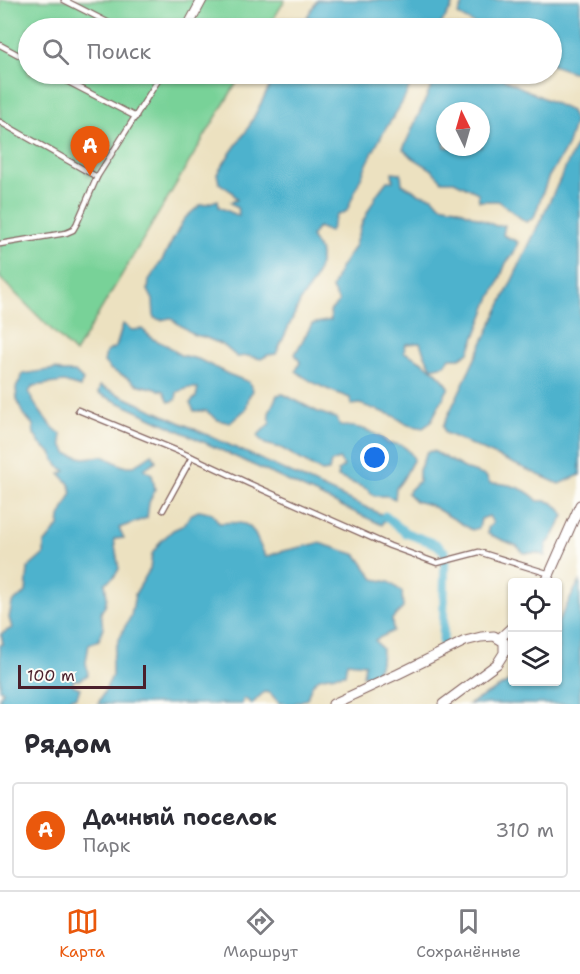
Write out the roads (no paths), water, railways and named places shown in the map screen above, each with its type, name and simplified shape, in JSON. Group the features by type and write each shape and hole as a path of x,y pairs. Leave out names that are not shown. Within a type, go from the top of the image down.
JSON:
{"street":[{"path":"192,18 201,0"},
{"path":"548,578 580,505"},
{"path":"500,638 508,631"},
{"path":"333,704 398,675 465,641 482,637 500,638 504,642 504,654 497,664 443,704"}],"lane":[{"path":"64,0 99,18"},
{"path":"0,45 18,55"},
{"path":"72,84 136,117"},
{"path":"0,244 73,230 97,177 156,84"},
{"path":"0,122 97,177"},
{"path":"78,410 192,457 390,546 437,563 479,552 548,578"},
{"path":"163,510 192,457"}],"water":[{"path":"317,0 454,0 445,18 307,17"},
{"path":"465,0 580,0 580,72 562,68 562,18 464,18 458,15"},
{"path":"271,84 410,84 401,105 372,154 347,211 336,216 330,232 318,227 311,237 320,251 320,264 314,281 301,300 276,354 261,359 248,356 237,357 223,345 194,335 170,318 161,320 154,318 153,300 148,290 149,280 184,219 200,205 218,200 219,207 239,216 238,209 230,202 237,200 232,192 219,183 217,174 247,130"},
{"path":"432,84 514,84 571,111 575,121 567,147 548,178 534,218 526,222 498,201 479,201 478,193 454,181 442,181 431,169 403,149"},
{"path":"580,137 580,475 559,484 445,433 443,426"},
{"path":"392,172 401,173 402,184 420,194 433,197 440,205 456,208 496,226 505,225 503,235 518,242 514,253 506,263 469,352 460,358 450,358 445,365 432,368 420,343 406,344 404,352 429,367 449,387 430,423 423,428 408,425 394,416 360,404 351,405 350,398 315,383 296,371 300,362 295,354 312,324 331,320 330,311 339,302 332,289 339,270 354,247 362,223 377,194 387,181 393,181"},
{"path":"123,324 132,330 142,329 153,339 180,355 198,359 249,382 253,391 249,396 246,409 230,423 218,420 206,411 194,411 190,403 196,397 198,388 177,392 176,400 169,402 164,391 136,384 111,370 104,362 106,352 116,347"},
{"path":"55,369 75,372 83,380 80,387 64,382 33,386 29,392 44,417 61,434 62,445 68,454 84,458 103,456 123,466 134,466 152,454 156,461 144,469 152,474 155,489 149,503 147,518 119,528 124,538 114,539 119,569 114,577 105,583 107,597 101,612 103,628 99,640 89,644 86,662 88,675 80,680 73,680 73,685 80,688 77,697 71,698 72,704 0,704 3,691 0,689 0,645 3,644 1,634 12,628 9,618 12,603 26,592 28,568 44,554 44,544 59,526 60,517 72,492 69,484 60,474 66,471 58,466 51,453 40,444 34,434 33,425 22,412 17,399 16,388 23,374"},
{"path":"100,386 385,516 382,525 98,393"},
{"path":"283,394 318,412 336,418 340,426 366,430 378,435 388,444 397,444 407,449 414,459 396,488 395,499 387,496 374,496 367,489 338,477 338,471 344,466 339,459 331,462 329,471 322,472 281,448 265,444 257,436 270,423 269,413 277,395"},
{"path":"433,451 468,470 486,476 490,483 516,487 528,492 538,501 547,501 557,506 564,516 546,545 545,556 537,553 524,553 517,546 488,534 488,528 493,523 489,516 481,519 479,528 472,530 430,505 415,501 407,493 419,481 419,470 427,452"},
{"path":"200,510 212,513 219,523 240,523 251,528 266,557 319,543 357,555 374,579 389,582 402,592 403,608 392,619 393,631 375,640 382,649 381,663 374,675 363,676 365,664 347,662 345,674 316,680 307,699 293,704 279,703 270,693 264,692 252,704 244,698 242,704 98,704 112,676 112,660 116,647 131,616 135,594 150,569 152,554 160,542 173,530 184,525 190,515"},
{"path":"580,580 580,704 469,704 508,682 508,686 562,686 562,614"}],"waterway":[{"path":"385,516 406,533 436,544 445,552 443,643"}],"place":[{"name":"Дачный поселок","path":"90,176"}]}
